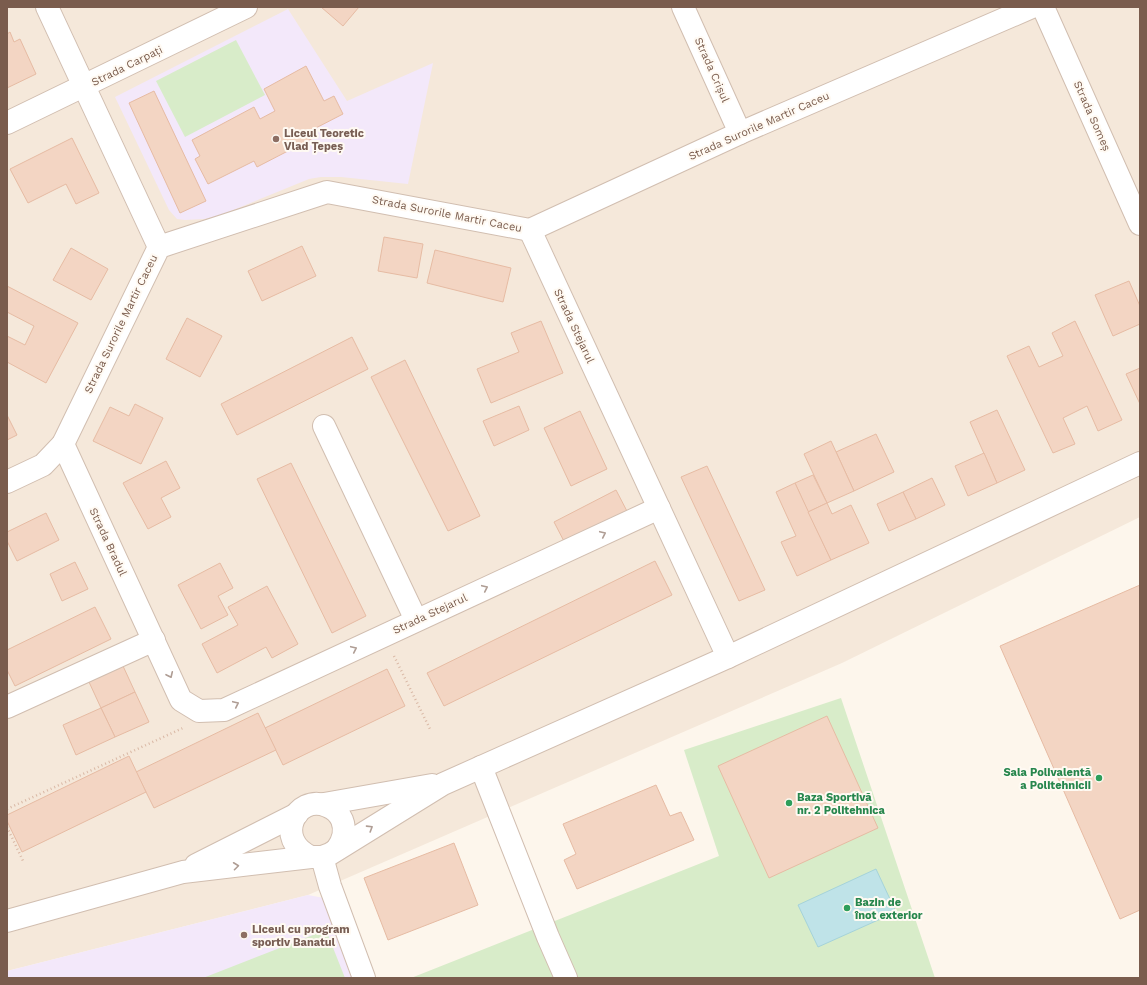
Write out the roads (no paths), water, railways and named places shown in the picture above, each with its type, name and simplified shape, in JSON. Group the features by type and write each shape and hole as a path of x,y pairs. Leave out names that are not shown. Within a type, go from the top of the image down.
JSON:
{"street":[{"path":"47,7 159,248"},
{"name":"Strada Carpați","path":"7,124 246,7"},
{"name":"Strada Crișul","path":"683,7 740,133"},
{"name":"Strada Surorile Martir Caceu","path":"7,482 43,465 63,444 159,248 327,192 530,230 740,133 1032,7"},
{"name":"Strada Someș","path":"1043,7 1140,224"},
{"name":"Strada Stejarul","path":"530,230 728,657"},
{"path":"324,426 416,620"},
{"name":"Strada Bradul","path":"63,444 182,700 199,711"},
{"path":"7,921 183,872 323,854 443,784 728,657 1140,463"},
{"name":"Strada Stejarul","path":"199,711 224,710 659,508"},
{"path":"7,707 154,640"},
{"path":"481,766 548,937 566,978"},
{"path":"324,804 335,810 342,820 344,832 343,838 323,854 300,850 292,839 291,826 302,808 309,805 324,804 443,784"},
{"path":"183,872 297,814"},
{"path":"323,854 330,886 364,978"}],"water":[{"name":"Bazin de înot exterior","path":"876,869 896,912 818,947 798,905"}],"place":[{"name":"Liceul Teoretic Vlad Țepeș","path":"276,139"},
{"name":"Sala Polivalentă a Politehnicii","path":"1099,778"},
{"name":"Baza Sportivă nr. 2 Politehnica","path":"789,803"},
{"name":"Bazin de înot exterior","path":"847,908"},
{"name":"Liceul cu program sportiv Banatul","path":"244,935"}]}
